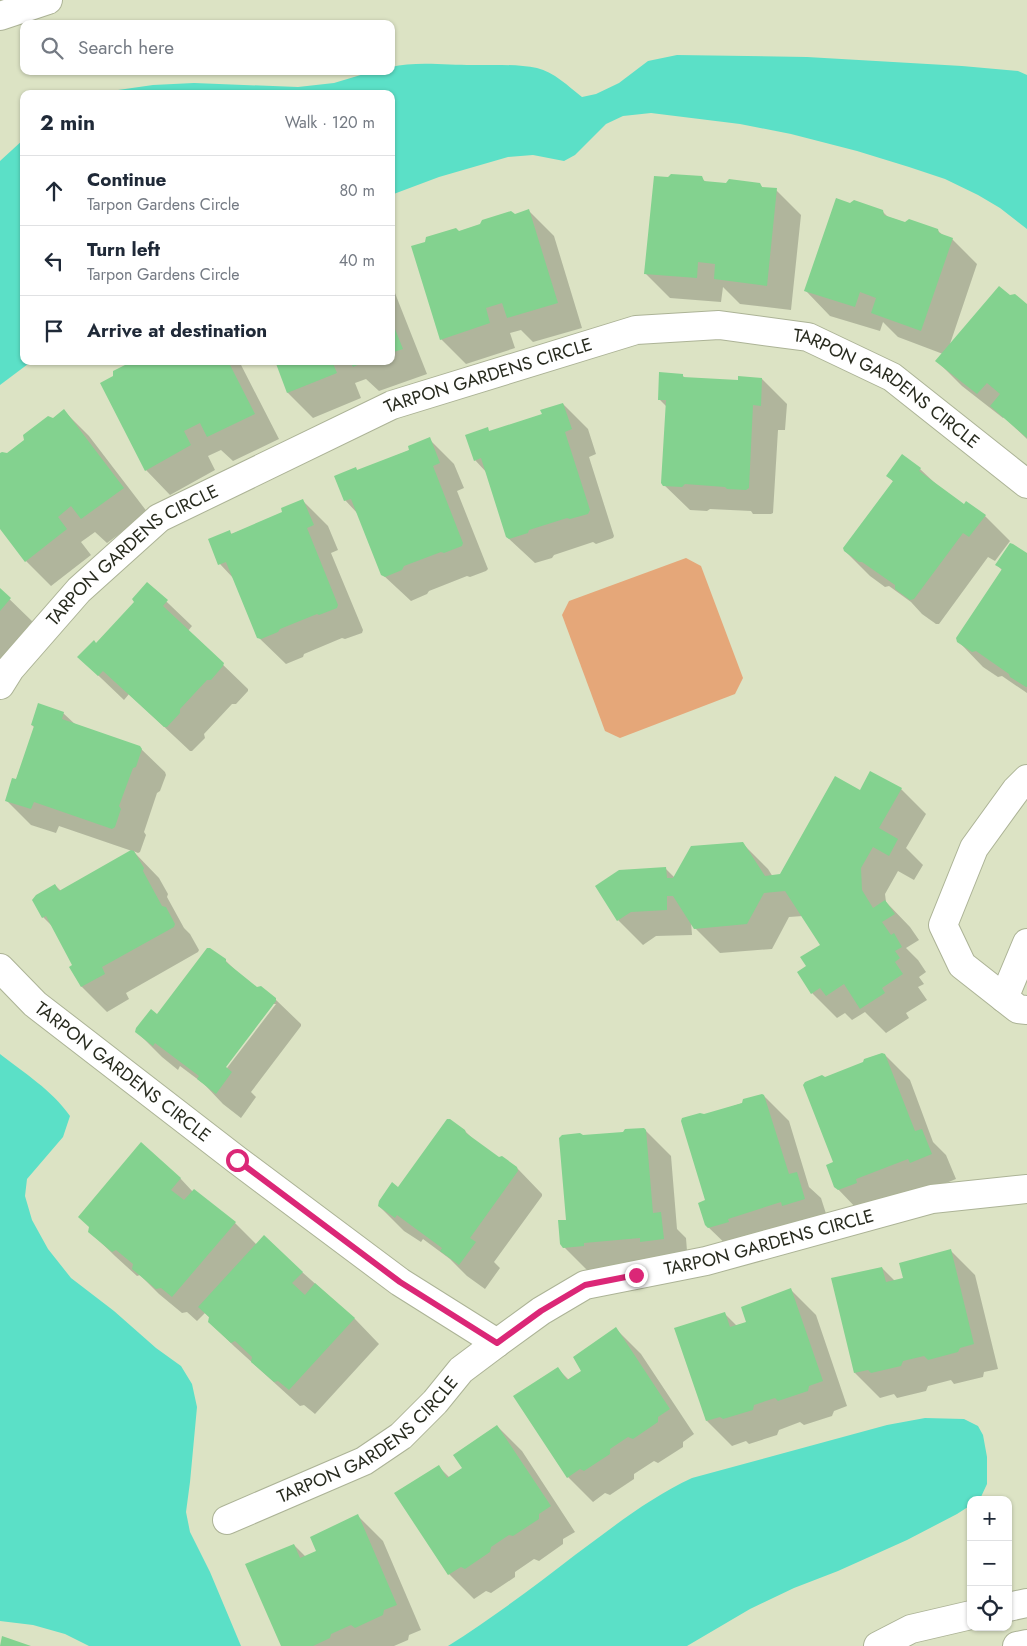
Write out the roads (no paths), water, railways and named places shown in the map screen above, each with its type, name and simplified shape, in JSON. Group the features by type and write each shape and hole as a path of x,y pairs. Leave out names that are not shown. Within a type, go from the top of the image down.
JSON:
{"street":[{"path":"0,16 48,0"},
{"name":"TARPON GARDENS CIRCLE","path":"0,685 10,669 79,590 159,518 392,405 636,330 719,325 808,337 892,377 1027,484"},
{"path":"1027,780 1016,790 974,848 943,924 962,965 1015,1004 1027,943"},
{"name":"TARPON GARDENS CIRCLE","path":"0,968 35,1004 252,1171 400,1282 497,1343"},
{"name":"TARPON GARDENS CIRCLE","path":"227,1520 364,1461 401,1436 435,1402 461,1370 541,1311 585,1285 706,1261 932,1199 1027,1189"},
{"path":"1012,1606 1027,1603"},
{"path":"878,1646 911,1628 967,1616"},
{"path":"1017,1646 1027,1644"}],"water":[{"path":"677,55 807,57 1018,71 1027,75 1027,229 1000,208 978,195 945,179 909,167 791,134 740,124 651,113 623,116 606,124 575,155 564,161 533,155 508,157 439,177 395,194 395,90 118,90 153,85 194,83 298,87 334,83 361,75 395,75 395,66 400,65 513,65 543,70 555,76 582,97 596,94 619,83 648,61"},
{"path":"20,143 20,365 27,365 0,385 0,161"},
{"path":"0,1054 46,1090 70,1116 63,1137 27,1179 25,1196 32,1220 48,1249 71,1278 114,1311 156,1348 181,1366 192,1384 197,1407 186,1512 190,1532 210,1572 241,1646 89,1646 65,1634 33,1625 0,1621"},
{"path":"925,1418 964,1419 978,1426 983,1435 987,1457 987,1484 981,1496 967,1496 967,1508 957,1514 907,1540 838,1571 794,1588 750,1609 687,1646 448,1646 513,1602 603,1534 676,1486 692,1478 887,1425"}]}
